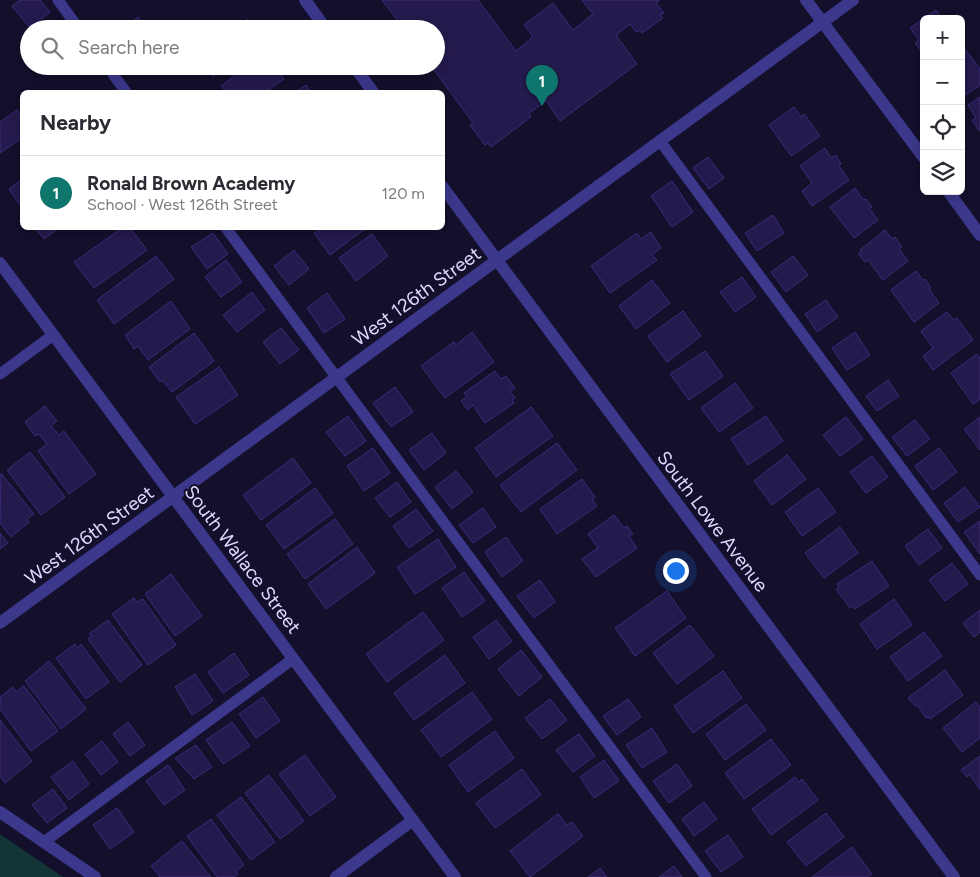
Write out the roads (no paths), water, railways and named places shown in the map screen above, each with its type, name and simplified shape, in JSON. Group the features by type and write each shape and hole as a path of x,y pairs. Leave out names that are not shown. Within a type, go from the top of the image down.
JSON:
{"street":[{"path":"305,0 319,20"},
{"path":"806,0 920,153"},
{"name":"West 126th Street","path":"0,623 853,0"},
{"path":"361,75 372,90"},
{"name":"South Lowe Avenue","path":"445,190 954,877"},
{"path":"951,195 980,235"},
{"name":"South Wallace Street","path":"0,263 455,877"},
{"path":"0,812 95,877"},
{"path":"336,877 413,820"}],"lane":[{"path":"58,0 72,20"},
{"path":"114,75 125,90"},
{"path":"660,141 980,575"},
{"path":"227,230 706,877"},
{"path":"0,374 53,335"},
{"path":"44,842 293,658"}],"place":[{"name":"Ronald Brown Academy","path":"542,106"}]}
